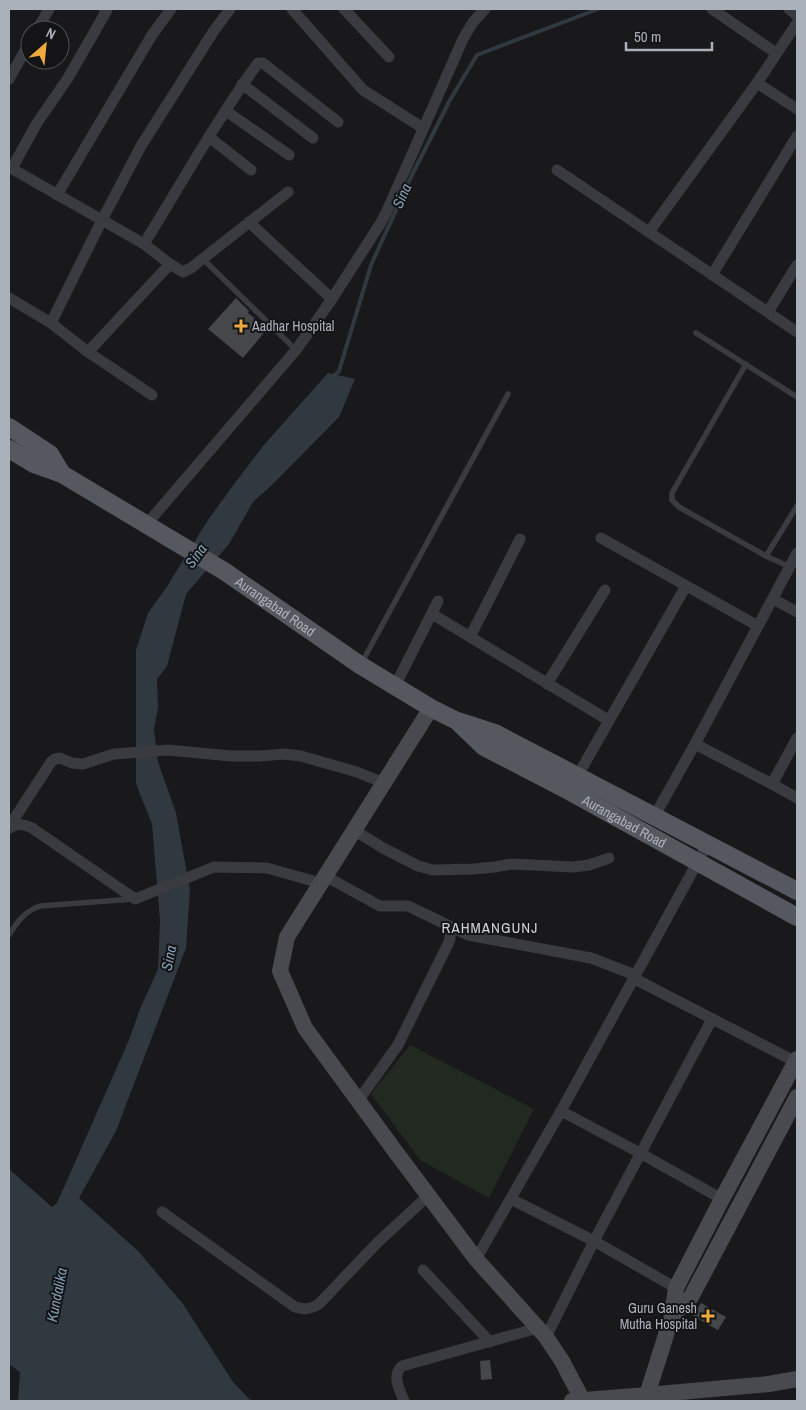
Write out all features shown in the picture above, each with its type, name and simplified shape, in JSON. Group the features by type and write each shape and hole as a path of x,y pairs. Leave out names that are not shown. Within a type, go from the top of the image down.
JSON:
{"main road":[{"path":"9,428 50,454 62,474"},
{"path":"9,448 34,464 62,474 152,528"},
{"name":"Aurangabad Road","path":"152,528 224,571 360,665 431,708 455,720 484,747 654,817 708,843 797,891"},
{"name":"Aurangabad Road","path":"573,783 698,862 797,917"}],"street":[{"path":"106,9 68,78 36,123 10,168 144,244 183,272 203,259 288,192"},
{"path":"57,195 147,44 171,9"},
{"path":"51,323 141,146 213,32 230,9"},
{"path":"292,9 363,90 424,128"},
{"path":"344,9 389,57"},
{"path":"152,528 296,350 332,300 380,224 467,31 485,9"},
{"path":"712,9 776,53"},
{"path":"789,9 797,15"},
{"path":"649,232 797,23"},
{"path":"9,79 20,60"},
{"path":"144,244 242,84 258,64 262,62 338,122"},
{"path":"756,83 797,109"},
{"path":"242,84 313,138"},
{"path":"226,111 289,156"},
{"path":"712,275 797,136"},
{"path":"209,137 251,170"},
{"path":"557,170 797,332"},
{"path":"249,222 332,300"},
{"path":"88,352 170,264"},
{"path":"768,312 797,265"},
{"path":"9,298 51,323 88,352 152,395"},
{"path":"601,538 758,626"},
{"path":"470,638 520,539"},
{"path":"654,817 797,553"},
{"path":"573,783 686,586"},
{"path":"548,684 605,590"},
{"path":"772,600 797,612"},
{"path":"395,686 438,601"},
{"path":"432,614 608,720"},
{"path":"431,708 287,937 280,971 305,1028 476,1259 542,1332 562,1361 579,1401 769,1384 797,1379"},
{"path":"772,784 797,738"},
{"path":"695,744 797,798"},
{"path":"9,828 55,758 83,764 114,754 168,750 231,756 284,754 301,756 357,772 384,783"},
{"path":"9,828 16,824 32,828 139,898 214,867 267,868 323,879 380,906 408,906 468,935 591,958 634,977 712,1019 796,1060 676,1288 672,1316 646,1395"},
{"path":"354,830 418,866 433,870 455,870 512,864 589,866 609,858"},
{"path":"476,1259 561,1111 708,843"},
{"path":"358,1101 402,1037 450,940 450,926"},
{"path":"404,1401 396,1380 396,1374 402,1366 490,1342 542,1332 594,1240 712,1019"},
{"path":"672,1316 691,1297 797,1097"},
{"path":"561,1111 722,1199"},
{"path":"162,1212 295,1307 311,1309 319,1304 378,1242 428,1196"},
{"path":"511,1199 594,1240 676,1288"},
{"path":"423,1270 490,1342"}],"lane":[{"path":"203,259 296,350"},
{"path":"696,333 797,397"},
{"path":"746,364 672,493 672,500 766,556 790,567"},
{"path":"360,665 508,394"},
{"path":"766,556 797,506"},
{"path":"9,935 22,916 40,906 139,898"}],"shaded area":[{"path":"410,1045 534,1109 489,1198 420,1160 371,1094"}],"water":[{"name":"Kundalika","path":"328,373 355,379 339,417 253,502 229,544 186,594 167,666 157,679 158,707 154,730 158,762 176,813 190,890 186,948 116,1131 79,1198 138,1251 183,1304 233,1382 251,1401 18,1401 20,1372 9,1364 9,1169 52,1207 57,1203 129,1040 140,1009 158,969 160,920 152,824 136,784 136,650 148,613 166,588 208,520 263,446"}],"building":[{"path":"236,298 249,311 248,313 267,329 243,358 208,329"},
{"path":"701,1303 726,1317 718,1330 693,1316"},
{"path":"490,1360 492,1379 481,1380 480,1361"}],"waterway":[{"name":"Sina","path":"333,377 339,371 371,265 413,173 450,100 477,55 598,9"}],"place":[{"name":"Aadhar Hospital","path":"241,326"},
{"name":"Guru Ganesh Mutha Hospital","path":"708,1316"}],"district":[{"name":"RAHMANGUNJ","path":"490,928"}]}
